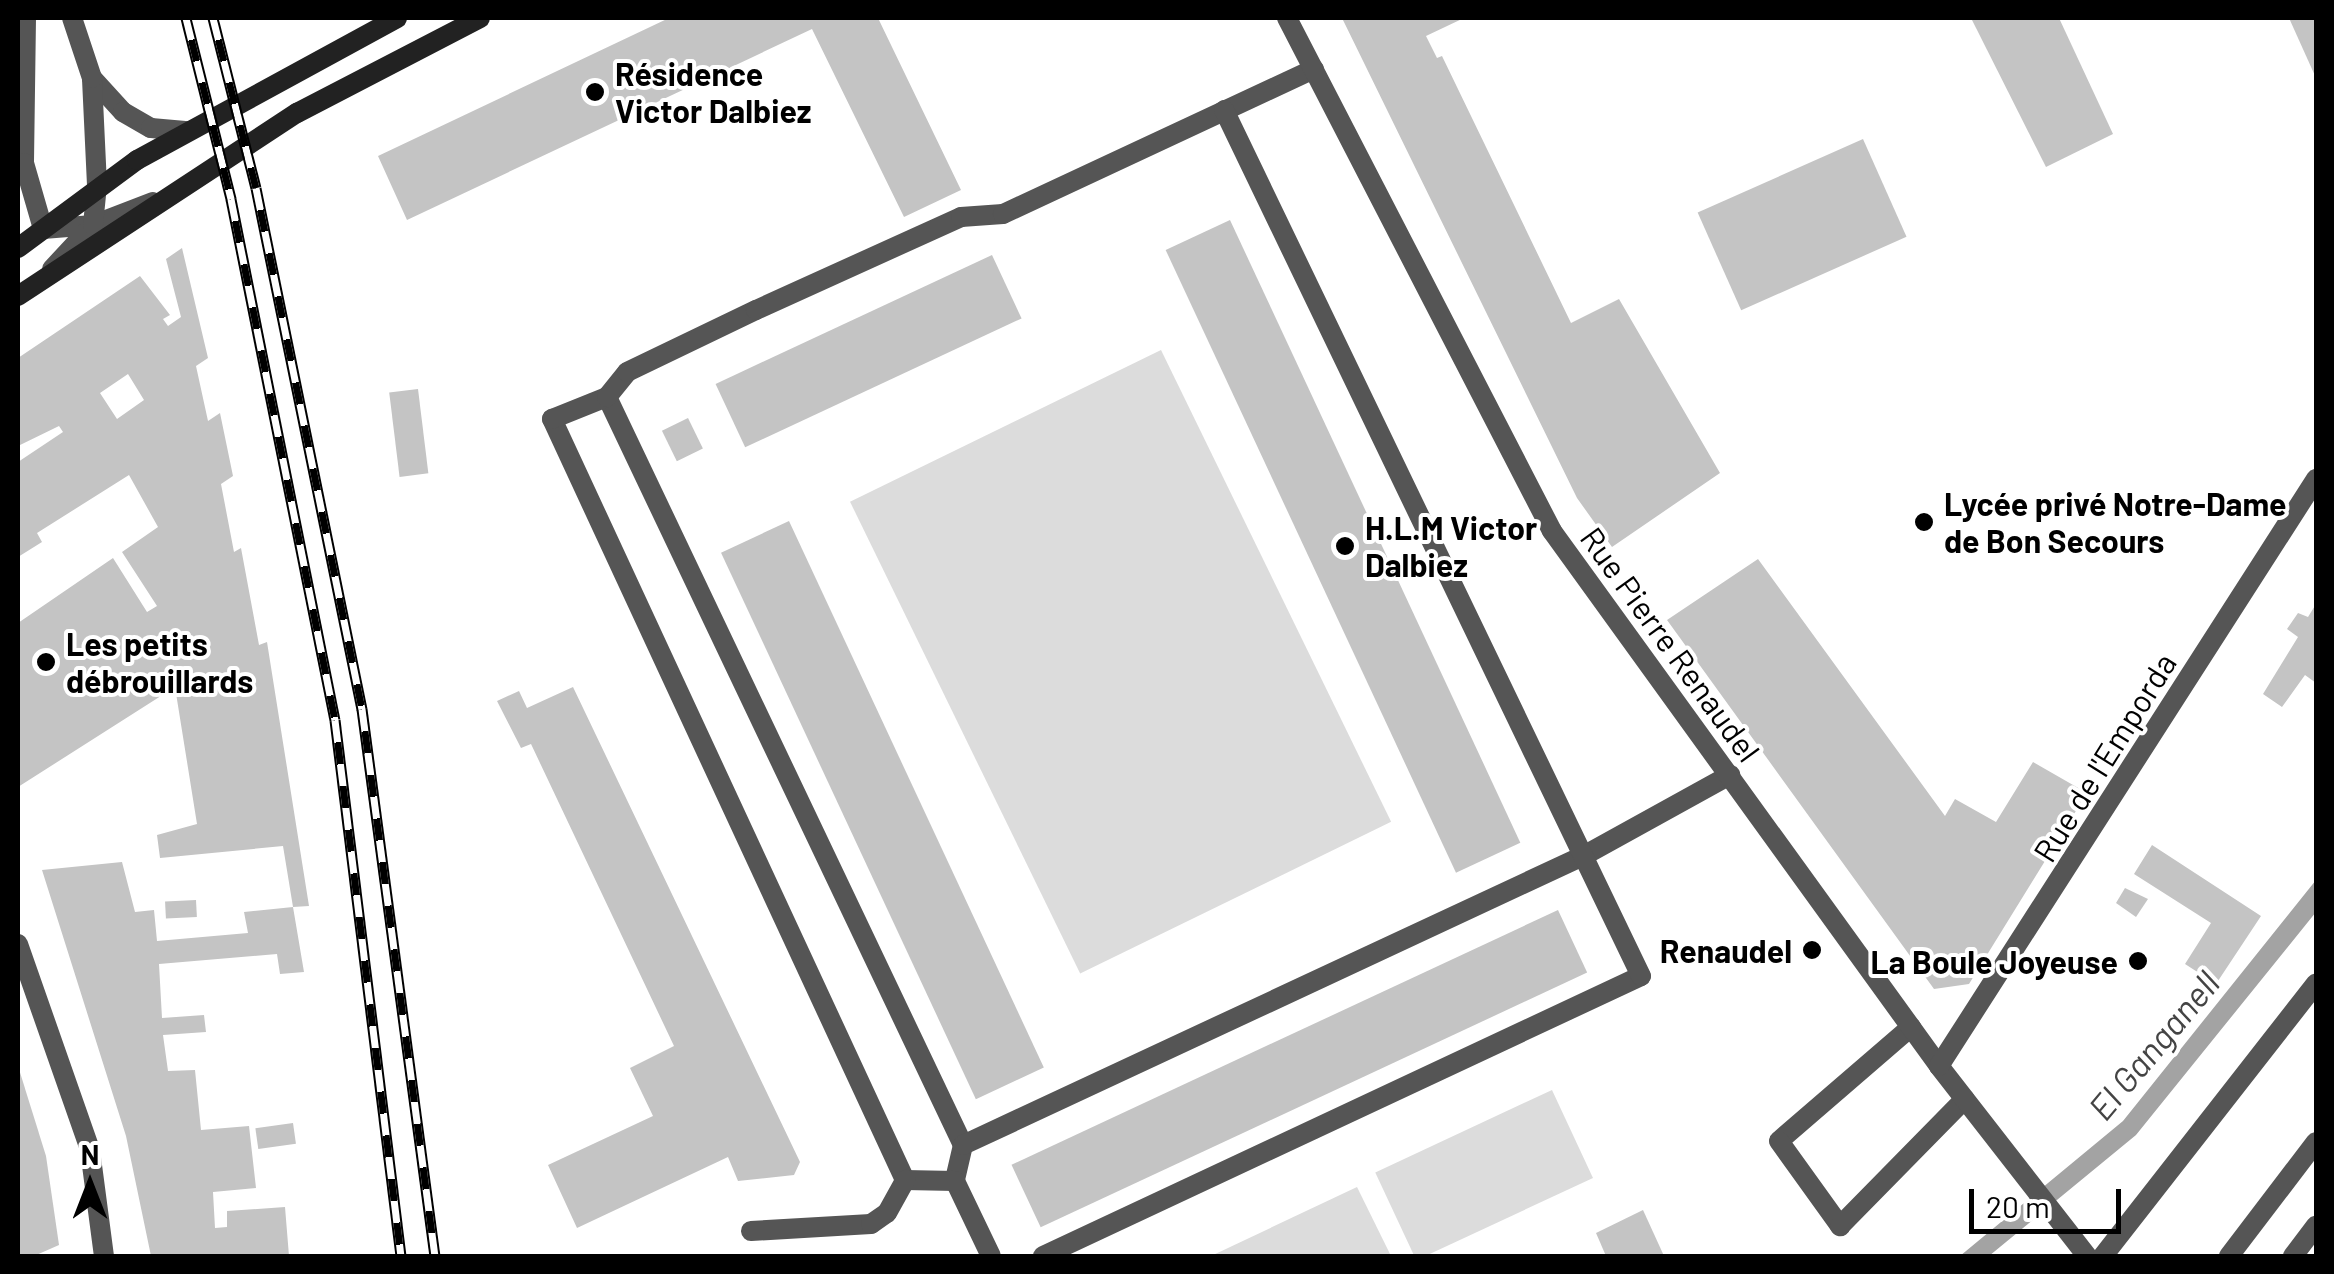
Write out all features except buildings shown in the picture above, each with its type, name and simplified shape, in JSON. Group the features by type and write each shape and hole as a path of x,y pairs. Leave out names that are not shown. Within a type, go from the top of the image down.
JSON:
{"main road":[{"path":"18,248 97,185 397,18"},
{"path":"18,296 298,113 480,18"}],"street":[{"path":"26,18 24,163 43,229 93,226 181,191"},
{"path":"37,284 93,226 97,185 92,78 72,18"},
{"name":"Rue Pierre Renaudel","path":"1287,18 1375,199 1552,531 1939,1066 2087,1256"},
{"path":"905,1180 552,419 606,397 626,372 740,318 961,217 1003,214 1314,69"},
{"path":"92,78 124,112 151,128 188,131"},
{"path":"1043,1256 1641,976 1224,110"},
{"path":"606,397 963,1145 955,1181 991,1256"},
{"name":"Rue de l'Emporda","path":"1939,1066 2316,479"},
{"path":"963,1145 1584,855 1730,775"},
{"path":"18,944 90,1150 104,1256"},
{"path":"2103,1256 2316,983"},
{"path":"1911,1027 1779,1141 1840,1226 1966,1099"},
{"path":"2229,1256 2316,1142"},
{"path":"905,1180 955,1181"},
{"path":"751,1231 872,1224 887,1213 905,1180"},
{"path":"2293,1256 2316,1226"}],"shaded area":[{"path":"1161,350 1391,822 1080,974 850,502"},
{"path":"2316,880 2316,912 2136,1135 1989,1256 1960,1256 2123,1121"},
{"path":"1552,1090 1593,1178 1426,1256 1414,1256 1375,1172"},
{"path":"1357,1187 1391,1256 1211,1256"}],"railway":[{"path":"186,18 231,199 335,720 401,1256"},
{"path":"213,18 256,188 362,709 435,1256"}],"place":[{"name":"Résidence Victor Dalbiez","path":"595,92"},
{"name":"Lycée privé Notre-Dame de Bon Secours","path":"1924,522"},
{"name":"H.L.M Victor Dalbiez","path":"1345,546"},
{"name":"Les petits débrouillards","path":"46,662"},
{"name":"Renaudel","path":"1812,950"},
{"name":"La Boule Joyeuse","path":"2138,961"}],"water label":[{"name":"El Ganganell","path":"2153,1045"}]}
